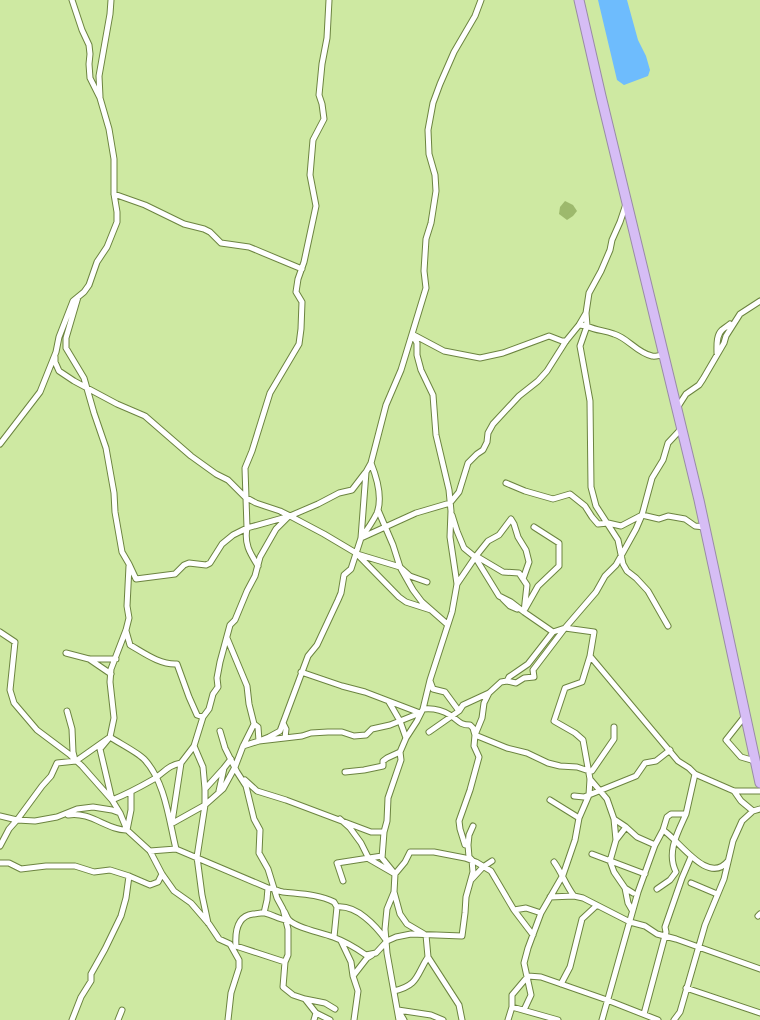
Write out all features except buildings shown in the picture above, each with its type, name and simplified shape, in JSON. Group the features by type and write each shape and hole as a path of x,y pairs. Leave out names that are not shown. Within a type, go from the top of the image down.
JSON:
{"highway":[{"path":"579,0 705,527 760,783"}],"street":[{"path":"0,444 40,392 56,352 73,301 89,285 97,262 107,247 117,222 114,194 114,159 109,129 100,98 90,78 89,45 82,30 72,0"},
{"path":"100,98 99,76 111,0"},
{"path":"258,566 249,552 245,537 247,528 245,468 270,393 299,344 302,302 296,292 316,206 310,175 314,140 324,119 319,95 322,64 327,38 329,0"},
{"path":"78,297 66,338 66,348 84,378 106,448 122,552 136,579 175,574 184,565 189,564 206,565 210,563 222,544 233,535 247,528 290,516 339,493 352,490 371,463 386,405 401,370 426,288 424,271 426,239 431,223 436,191 435,175 429,154 428,130 433,103 454,52 475,16 481,0"},
{"path":"114,194 184,224 204,229 210,232 221,243 249,247 302,269"},
{"path":"626,201 620,222 612,240 610,250 589,293 586,313 587,326 580,346 590,401 591,487 596,506 618,540 623,564 627,571 648,591 668,626"},
{"path":"677,408 686,394 699,385 734,321 740,314 760,301"},
{"path":"361,538 416,513 450,503 459,492 468,464 483,450 492,424 519,396 538,381 547,371 586,313"},
{"path":"579,325 614,334 627,340 638,350 652,356 664,355"},
{"path":"412,334 444,351 480,358 503,353 549,336 566,341"},
{"path":"395,874 382,858 384,832 387,821 388,798 401,760 400,752 421,711 452,612 457,584 450,537 451,511 449,490 434,423 433,395 421,370 417,355 417,343 412,334"},
{"path":"56,352 55,362 58,371 117,404 145,416 191,456 216,474 228,480 245,497 256,503 290,516 356,553 400,567 410,576 426,582"},
{"path":"429,732 459,711 463,705 489,693 501,682 506,681 516,683 524,678 534,677 533,670 565,628 596,592 605,576 616,565 642,515 652,478 663,460 668,442 682,428"},
{"path":"243,746 269,737 280,731 308,656 317,645 341,593 344,575 351,569 361,538 380,505 378,485 371,463"},
{"path":"361,538 366,472"},
{"path":"506,483 525,491 553,499 570,494 585,506 592,518 598,524 608,523 621,526 642,515 659,519 668,516 685,519 695,526 705,527"},
{"path":"378,510 400,567 413,590 431,610 447,624"},
{"path":"451,511 464,548 503,572 519,573 527,585 524,612"},
{"path":"171,824 181,764 194,746 203,717 209,710 212,694 218,687 217,678 230,625 235,620 255,576 260,557 276,529 290,516"},
{"path":"457,584 488,541 499,535 511,519 530,562 523,579"},
{"path":"524,612 538,586 559,566 559,543 534,527"},
{"path":"356,553 399,597 406,602 431,610"},
{"path":"476,556 499,596 510,606 524,612 553,632"},
{"path":"112,800 100,749 110,737 114,718 110,682 111,669 116,659 129,618 126,606 129,564"},
{"path":"506,681 510,676 528,664 553,632 565,628 594,632 590,656 582,682 565,688 554,721 575,733 583,740 590,779 589,795 579,818 575,840 563,875 542,913 524,963 531,995 524,1010"},
{"path":"126,630 130,645 150,657 169,665 178,664 189,697 197,714 203,717"},
{"path":"0,632 15,642 10,690 14,703 37,730 69,754 112,800 120,813 127,830 150,851 162,874 174,891 191,904 209,924 219,939 285,962"},
{"path":"227,638 247,686 249,704 254,724 258,727 259,741"},
{"path":"66,653 89,659 116,659"},
{"path":"590,656 678,761 689,768 694,774 734,791 760,791"},
{"path":"89,659 111,674"},
{"path":"301,672 342,686 366,692 389,702 421,711"},
{"path":"430,680 433,689 445,692 459,711"},
{"path":"468,845 465,845 459,821 470,790 479,757 474,746 475,735 482,718 484,703 489,693"},
{"path":"389,702 400,721 406,738"},
{"path":"259,741 302,736 311,733 328,732 342,732 354,736 366,735 372,729 390,725 421,711 436,709 452,716 455,720 466,725 470,725 475,735 507,748 527,753 548,763 560,766 577,767 589,772"},
{"path":"67,711 72,729 73,752 76,761"},
{"path":"746,716 726,740 741,757 755,761"},
{"path":"283,723 286,729 285,738"},
{"path":"171,824 205,805 222,789 235,767 254,724"},
{"path":"589,772 592,771 614,739 614,727"},
{"path":"220,731 225,748 246,786 254,819 260,830 259,853 271,876 271,888 264,913"},
{"path":"0,846 9,829 51,776 57,763 76,761 110,737"},
{"path":"110,737 143,758 157,777 171,824 176,849"},
{"path":"194,746 203,767 205,789 205,805 197,857 202,895 209,924"},
{"path":"574,796 584,797 636,776 645,763 656,761 670,750"},
{"path":"345,772 383,766 383,761 386,758 400,752"},
{"path":"205,789 231,759"},
{"path":"112,800 131,793 157,777 172,765 181,764"},
{"path":"219,792 224,768"},
{"path":"657,889 670,880 676,872 672,865 674,840 686,814 694,774"},
{"path":"241,777 257,792 340,819 372,832 384,832"},
{"path":"590,779 607,799 614,819 616,840 610,861 614,872 625,888 628,903 632,910"},
{"path":"734,791 741,801 753,811"},
{"path":"127,830 131,810 131,793"},
{"path":"550,800 579,818"},
{"path":"57,817 77,809 93,807 120,813"},
{"path":"681,1020 680,1012 686,988 705,925 730,859 733,841 742,821 753,811 760,809"},
{"path":"0,816 17,820 35,821 75,814 96,819 120,830 127,830"},
{"path":"602,1020 630,922 635,893 655,845 663,830 667,816 671,814 686,814"},
{"path":"340,819 350,828 361,843 369,859 395,874"},
{"path":"614,819 637,837 655,845"},
{"path":"353,976 367,958 376,952 387,941 411,934 462,936 466,902 473,872 472,860 469,857 468,845 473,826"},
{"path":"616,840 626,827"},
{"path":"663,830 670,834 674,840 700,864 716,869 724,866 730,859"},
{"path":"150,851 176,849 281,892 308,894 330,900 334,902 337,907 334,937"},
{"path":"426,935 407,924 400,914 394,892 395,874 405,862 410,852 451,854 472,860 491,871 514,910 533,935"},
{"path":"592,854 644,874"},
{"path":"343,881 337,863 382,856"},
{"path":"644,1014 665,935 665,927 691,857"},
{"path":"470,881 483,867 492,861 491,871"},
{"path":"554,862 563,875 564,883 574,896"},
{"path":"0,863 9,863 21,869 46,866 75,866 94,872 110,870 150,885 158,882 162,874"},
{"path":"72,1020 81,997 91,981 91,974 121,916 126,898 129,876"},
{"path":"691,883 717,894"},
{"path":"271,888 283,909 287,920 288,955 285,962 284,987 293,995 325,1003 335,1009"},
{"path":"625,888 635,893"},
{"path":"394,892 387,909 385,925 387,953 399,1020"},
{"path":"627,896 635,893"},
{"path":"550,897 574,896 583,898 596,906 630,922 645,926 657,934 665,935 760,969"},
{"path":"337,907 344,906 363,915 377,927 387,941"},
{"path":"561,984 570,967 582,920 596,906"},
{"path":"514,910 526,908 542,913"},
{"path":"236,946 237,926 240,920 247,915 264,913 334,937 366,955 376,952"},
{"path":"426,935 428,957 459,1005 462,1020"},
{"path":"341,941 351,962 353,976 358,991 354,1020"},
{"path":"230,944 239,960 239,968 231,993 228,1017 231,1020"},
{"path":"394,990 406,988 415,981 428,957"},
{"path":"528,976 541,977 658,1020"},
{"path":"508,1020 512,1007 512,995 528,976"},
{"path":"686,988 760,1013"},
{"path":"305,999 316,1013 330,1020"},
{"path":"512,1007 558,1020"},
{"path":"118,1020 122,1010"},
{"path":"398,1010 404,1020"},
{"path":"398,1010 431,1014 443,1020"},
{"path":"674,1020 680,1012"},
{"path":"314,1020 316,1013"}],"green space":[{"path":"565,201 573,205 577,211 567,220 559,214 560,207"}],"water":[{"path":"598,0 627,0 638,40 646,56 650,70 648,76 624,85 617,80"}]}
